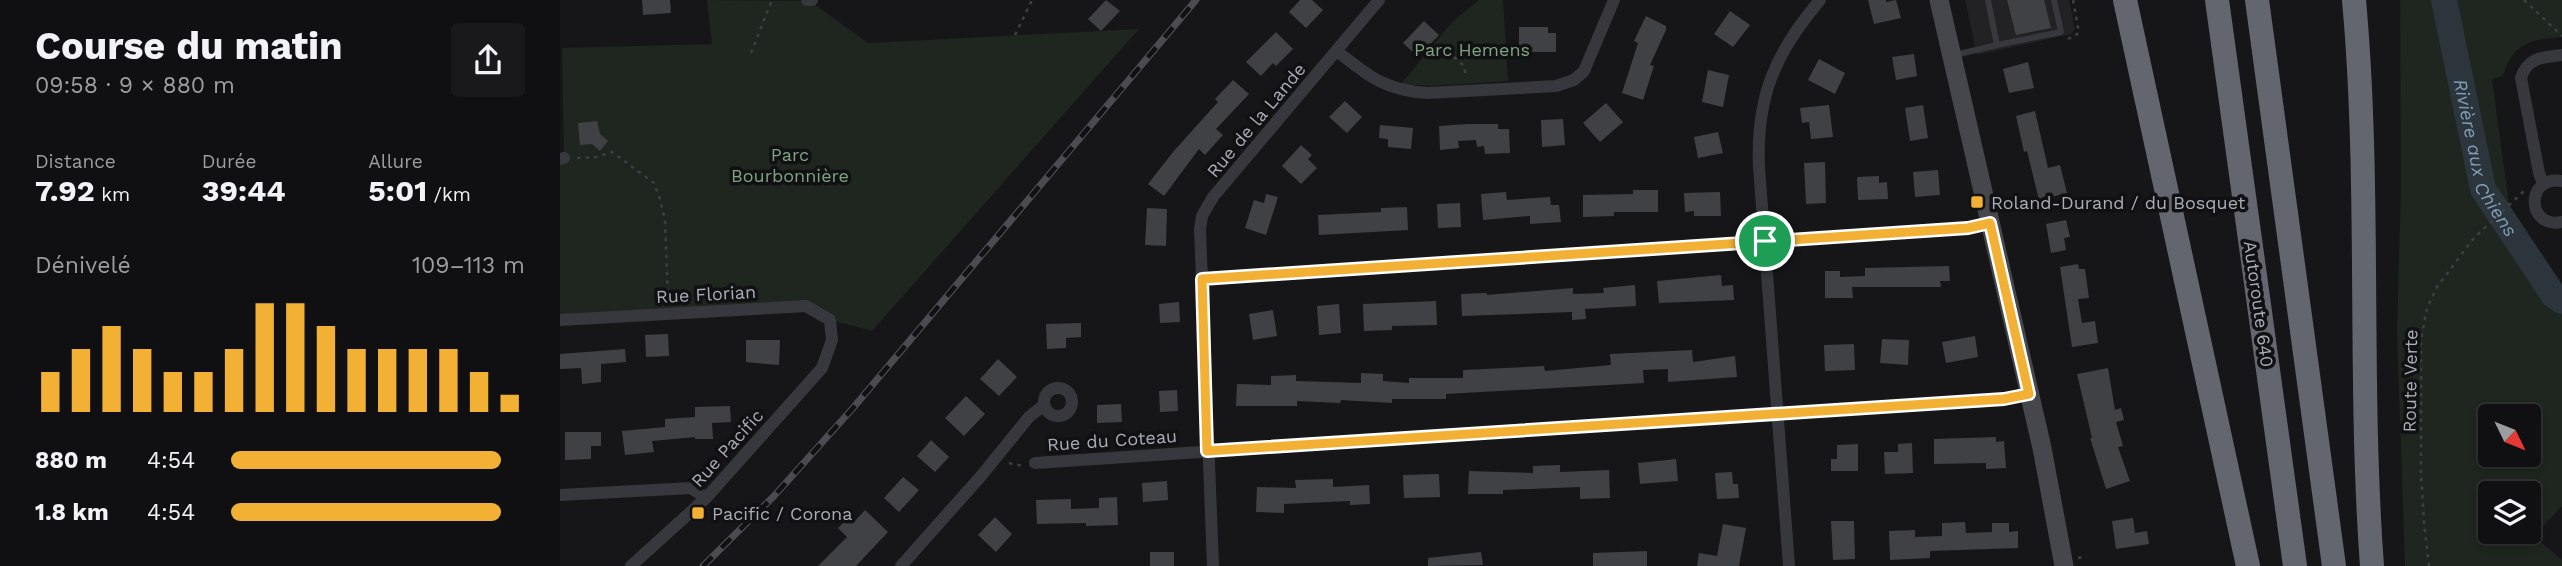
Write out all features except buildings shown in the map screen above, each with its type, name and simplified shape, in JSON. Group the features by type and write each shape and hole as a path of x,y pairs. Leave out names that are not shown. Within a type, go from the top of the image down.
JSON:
{"highway":[{"path":"2125,0 2248,566"},
{"name":"Autoroute 640","path":"2217,0 2295,566"},
{"path":"2257,0 2334,566"},
{"path":"2354,0 2362,150 2364,402 2372,566"}],"street":[{"name":"Rue de la Lande","path":"1213,566 1200,229 1204,210 1379,0"},
{"path":"1337,51 1383,85 1406,92 1556,86 1570,83 1581,75 1614,0"},
{"path":"1789,566 1758,154 1763,100 1768,82 1784,47 1820,0"},
{"path":"1940,0 2057,518 2064,566"},
{"path":"2543,184 2521,78 2524,69 2534,60 2562,55"},
{"path":"2562,181 2553,180 2543,184 2535,198 2536,211 2546,220 2562,222"},
{"path":"1202,279 1968,228 1990,223"},
{"name":"Rue Florian","path":"560,320 806,306 830,320 832,340"},
{"name":"Rue Pacific","path":"631,566 706,498 822,368 832,340"},
{"name":"Rue du Coteau","path":"1032,465 1207,451 2004,399 2029,394"},
{"name":"Rue du Coteau","path":"901,566 1029,417 1044,405"},
{"path":"560,495 691,488 706,498"}],"lane":[{"path":"1988,0 1997,45"},
{"path":"1952,56 2061,32 2054,0"}],"path":[{"path":"751,53 772,0"},
{"path":"1015,35 1032,0"},
{"path":"2524,0 2562,36"},
{"path":"1454,57 1464,66 1467,84"},
{"path":"1461,64 1465,58"},
{"path":"562,159 597,158 612,152 654,183 665,220 669,314"},
{"name":"Route Verte","path":"2429,566 2421,473 2421,341 2427,308 2437,287 2479,233 2523,191"},
{"name":"Rue du Coteau","path":"1005,459 1012,465 1032,465"}],"shaded area":[{"path":"1965,0 2069,0 2075,29 2071,34 1977,55"}],"green space":[{"name":"Parc Bourbonnière","path":"707,0 810,1 868,43 1139,29 872,331 830,320 806,306 560,321 560,159 564,158 562,48 712,44"},
{"name":"Parc Hemens","path":"1479,0 1503,0 1508,81 1431,86 1401,84 1452,22"},
{"path":"2400,0 2562,0 2562,37 2541,39 2525,45 2512,56 2503,76 2492,79 2514,242 2562,286 2562,506 2541,528 2541,481 2478,481 2478,544 2541,542 2562,560 2562,566 2405,566 2397,330 2401,189"}],"waterway":[{"name":"Rivière aux Chiens","path":"2444,0 2483,189 2554,296 2562,301"}],"railway":[{"path":"703,566 774,496 853,408 1196,0"}],"place":[{"name":"Roland-Durand / du Bosquet","path":"1977,202"},
{"name":"Pacific / Corona","path":"698,513"}],"route":[{"path":"1990,223 2029,394 2004,399 1207,451 1202,279 1765,241 1968,228 1990,223"}]}
